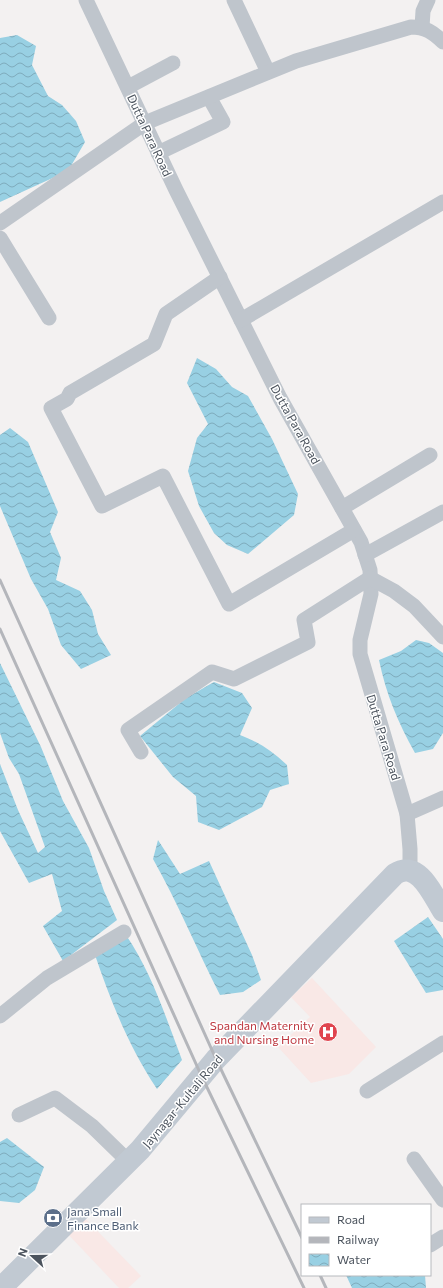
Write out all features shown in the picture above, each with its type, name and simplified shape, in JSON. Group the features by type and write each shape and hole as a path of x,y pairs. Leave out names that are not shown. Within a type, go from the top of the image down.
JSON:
{"main road":[{"name":"Jaynagar-Kultali Road","path":"1,1288 129,1162 216,1059 395,874 402,870 410,870"},
{"path":"410,870 417,873 423,880 443,911"}],"street":[{"name":"Dutta Para Road","path":"86,0 158,153 280,398 361,542 370,578 371,594 360,640 360,654 407,814 410,870"},
{"path":"234,0 268,72"},
{"path":"422,27 423,11 428,0"},
{"path":"3,218 144,123 268,72 296,61 411,27 422,27 434,33 443,42"},
{"path":"128,87 173,63"},
{"path":"158,153 223,122 210,97"},
{"path":"241,320 443,202"},
{"path":"0,238 49,318"},
{"path":"220,277 166,314 154,344 70,393 67,399 51,408 102,506 163,476 229,604 354,530"},
{"path":"342,508 430,455"},
{"path":"365,555 443,512"},
{"path":"141,752 128,730 212,672 234,679 308,642 304,620 370,578 394,591 414,606 443,637"},
{"path":"407,814 443,798"},
{"path":"0,1016 47,978 124,932"},
{"path":"366,1091 443,1043"},
{"path":"19,1116 55,1098 92,1126 129,1162"},
{"path":"414,1159 443,1200"},
{"path":"431,1243 443,1237"}],"shaded area":[{"name":"Spandan Maternity and Nursing Home","path":"312,978 376,1047 349,1074 311,1083 278,1047 310,1017 291,997"},
{"path":"82,1215 141,1276 128,1288 119,1288 65,1231"}],"water":[{"path":"17,35 36,46 32,65 48,96 62,105 76,121 85,142 68,171 0,202 0,38"},
{"path":"197,358 216,369 232,387 248,396 272,439 298,494 294,515 248,554 227,545 214,533 199,506 188,471 197,438 208,424 187,383"},
{"path":"10,428 28,442 58,512 50,532 61,558 56,580 80,591 92,610 98,634 111,655 81,669 61,645 48,609 31,579 0,506 0,435"},
{"path":"416,640 429,643 443,653 443,733 433,749 415,753 393,708 385,685 379,660 401,651"},
{"path":"0,663 41,747 63,801 89,848 104,891 117,920 63,961 43,926 62,911 52,874 29,883 0,831 0,764 18,810 38,853 45,847 19,774 9,758 0,733"},
{"path":"214,682 242,693 252,708 240,735 265,748 287,765 289,784 270,790 262,807 219,830 198,822 196,796 173,777 140,736 186,698"},
{"path":"158,840 180,874 209,861 252,955 261,980 243,992 220,995 171,892 153,859"},
{"path":"428,917 443,939 443,990 426,993 394,941"},
{"path":"126,935 151,980 182,1060 157,1089 129,1041 95,955"},
{"path":"7,1138 44,1167 35,1190 19,1203 0,1201 0,1142"},
{"path":"346,1276 425,1276 426,1288 352,1288"}],"railway":[{"path":"0,580 216,1059 301,1236"},
{"path":"0,629 201,1075 304,1288"},
{"path":"320,1276 326,1288"}],"place":[{"name":"Spandan Maternity and Nursing Home","path":"328,1032"},
{"name":"Jana Small Finance Bank","path":"53,1218"}]}
